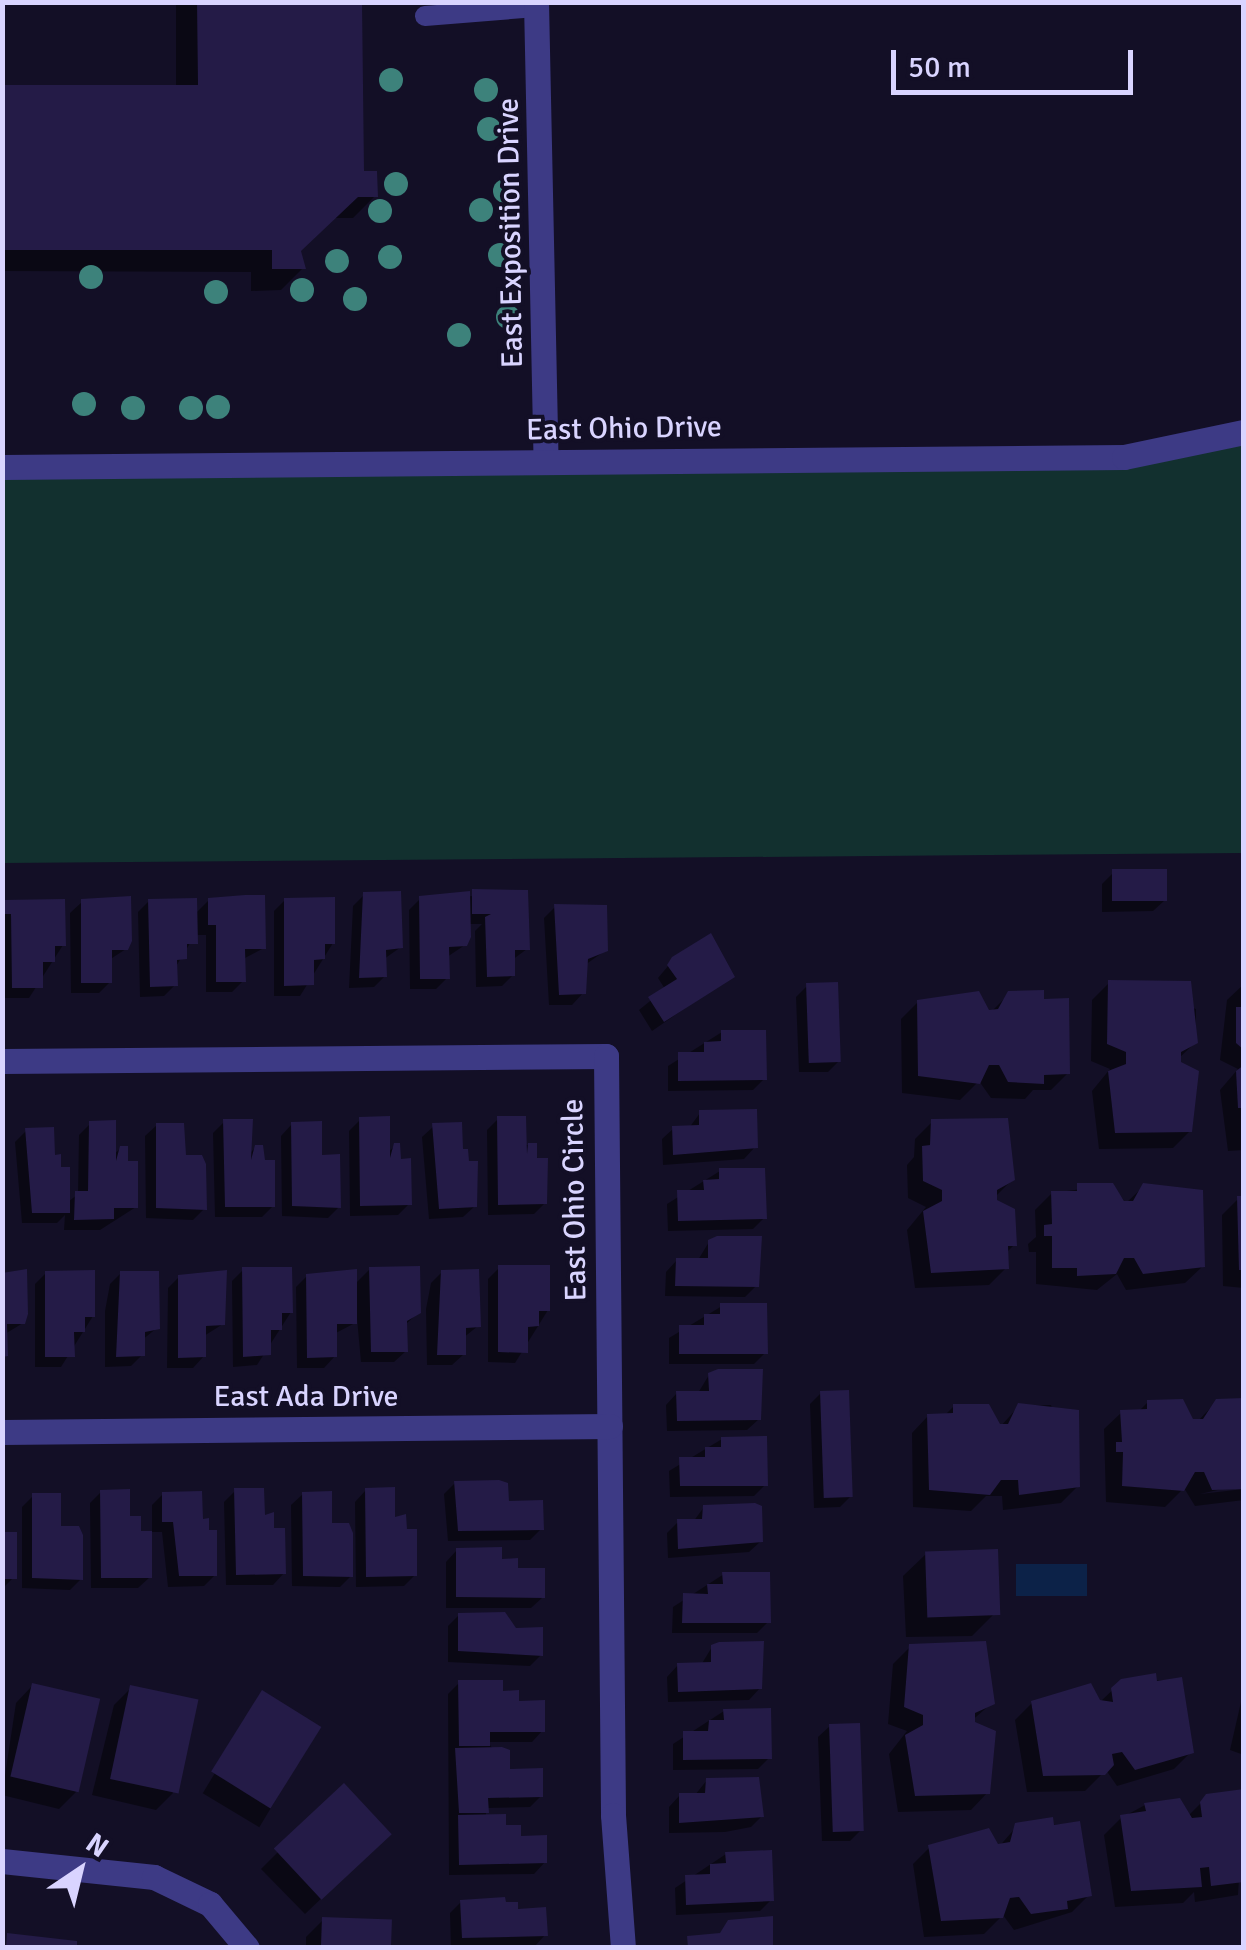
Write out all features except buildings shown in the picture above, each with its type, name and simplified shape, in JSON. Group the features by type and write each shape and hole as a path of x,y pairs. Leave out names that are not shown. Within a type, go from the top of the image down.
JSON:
{"street":[{"name":"East Exposition Drive","path":"536,5 546,462"},
{"name":"East Ohio Drive","path":"2,467 1124,457 1244,432"},
{"name":"East Ohio Circle","path":"2,1061 606,1056 613,1815 623,1948"},
{"name":"East Ada Drive","path":"2,1432 610,1426"},
{"path":"2,1861 154,1877 210,1904 247,1948"}],"lane":[{"path":"425,16 536,5"}],"green space":[{"path":"1243,432 1243,853 3,863 2,467 1124,457"}],"water":[{"path":"1016,1564 1087,1564 1087,1596 1016,1596"}]}
